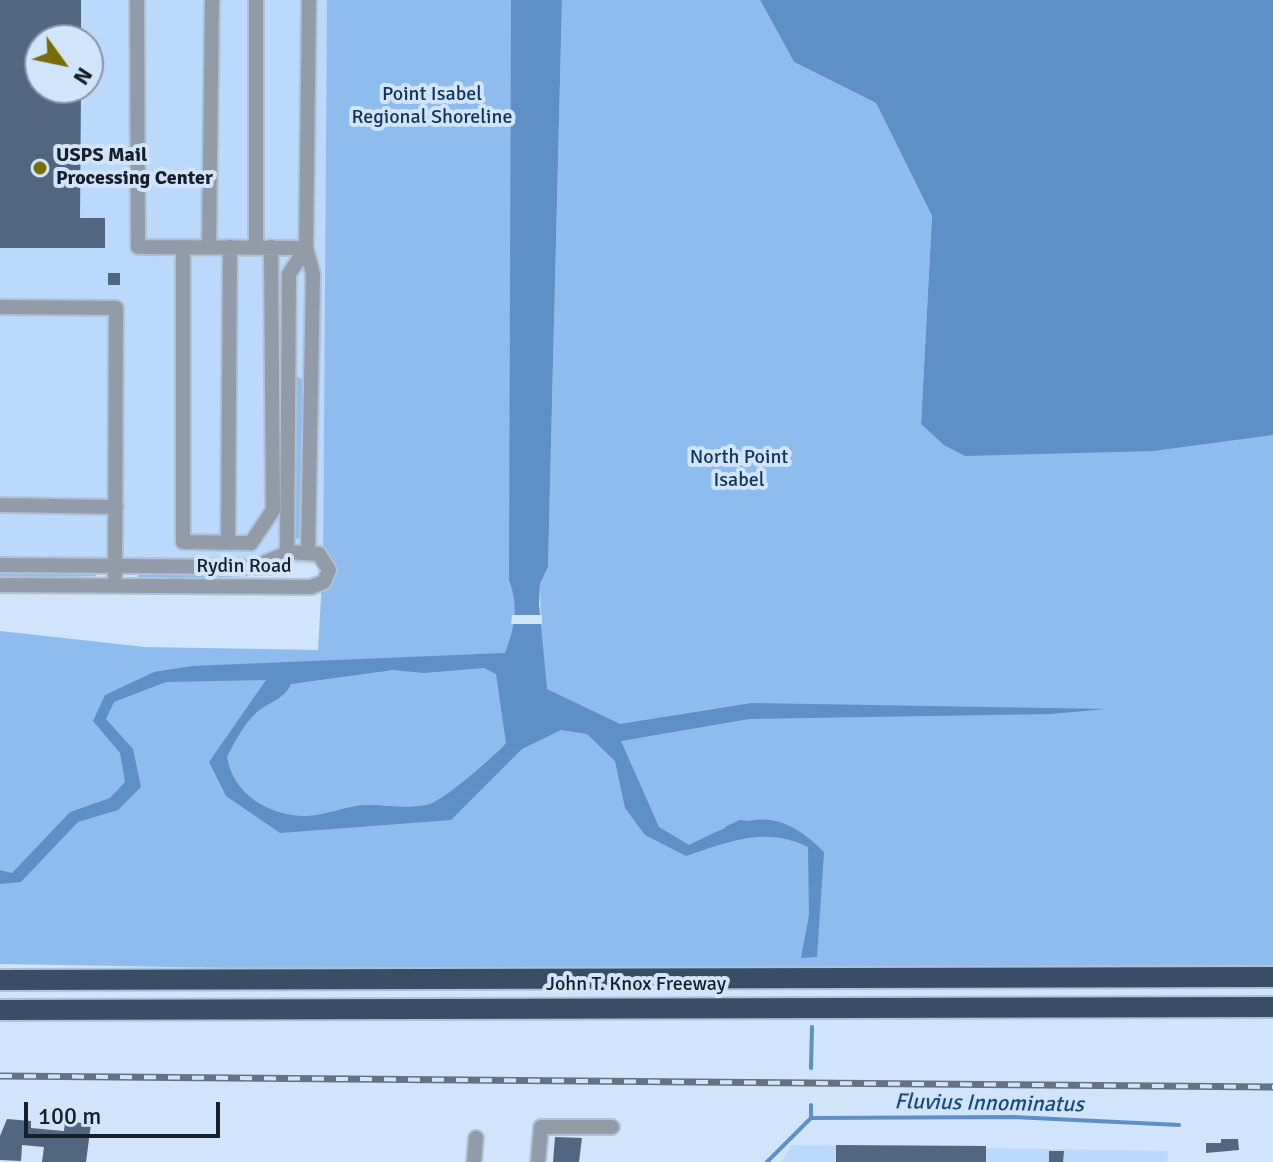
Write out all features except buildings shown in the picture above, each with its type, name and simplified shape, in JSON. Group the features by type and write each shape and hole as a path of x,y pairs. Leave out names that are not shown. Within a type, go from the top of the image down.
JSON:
{"highway":[{"name":"John T. Knox Freeway","path":"0,980 1273,977"},
{"name":"John T. Knox Freeway","path":"0,1010 1273,1007"}],"street":[{"path":"137,0 138,247 306,248"},
{"path":"209,247 212,0"},
{"path":"183,247 183,542 251,543 273,510 256,0"},
{"path":"308,552 313,274 306,248 309,0"},
{"path":"228,543 230,247"},
{"path":"287,553 289,274 306,248"},
{"path":"0,307 116,308 115,586"},
{"path":"288,369 312,369"},
{"path":"0,505 116,507"},
{"name":"Rydin Road","path":"0,565 254,567 287,553 308,552 321,555 329,566 326,579 314,587 0,585"},
{"path":"538,1162 541,1127 612,1127"},
{"path":"474,1162 476,1138"}],"shaded area":[{"path":"0,0 327,0 323,564 0,559"},
{"path":"511,0 562,0 548,567 540,584 539,604 547,689 620,724 752,703 1106,709 1051,714 749,719 621,741 659,827 689,845 727,827 760,820 790,826 824,852 817,957 801,958 809,915 808,847 776,838 747,838 686,856 645,835 625,808 615,761 587,734 561,730 522,749 451,820 280,833 226,796 209,762 266,680 166,682 114,702 106,719 133,749 141,787 118,810 78,822 21,882 0,884 0,870 12,873 70,812 110,798 125,782 120,753 93,721 105,695 154,672 192,666 505,653 514,617 514,599 509,580","holes":["484,668 496,674 506,743 470,776 430,804 406,807 363,805 308,816 281,813 246,793 231,770 227,757 243,728 256,713 284,694 291,684 393,670 424,673"]},
{"path":"760,0 1273,0 1273,435 1153,451 965,456 944,445 921,424 932,216 876,103 794,62"},
{"path":"791,1145 1168,1151 1167,1162 782,1162"}],"green space":[{"path":"327,0 539,0 529,650 541,640 540,584 548,567 562,0 760,0 794,62 876,103 932,216 921,424 1273,435 1273,977 808,978 0,964 0,631 145,647 318,650 323,564"},
{"path":"295,375 303,380 303,534 298,539 294,538"},
{"path":"0,573 96,574 96,576 0,578"},
{"path":"139,574 280,575 136,580"}],"pier":[{"path":"512,615 542,615 542,624 511,624"}],"waterway":[{"name":"Fluvius Innominatus","path":"727,828 740,822 749,823"},
{"name":"Fluvius Innominatus","path":"811,1068 812,1027"},
{"name":"Fluvius Innominatus","path":"811,1105 811,1118"},
{"name":"Fluvius Innominatus","path":"811,1118 1013,1117 1179,1125"},
{"path":"767,1162 811,1118"}],"railway":[{"path":"0,1076 1273,1087"}],"place":[{"name":"USPS Mail Processing Center","path":"40,168"}],"park label":[{"name":"Point Isabel Regional Shoreline","path":"432,106"},
{"name":"North Point Isabel","path":"739,470"}]}
